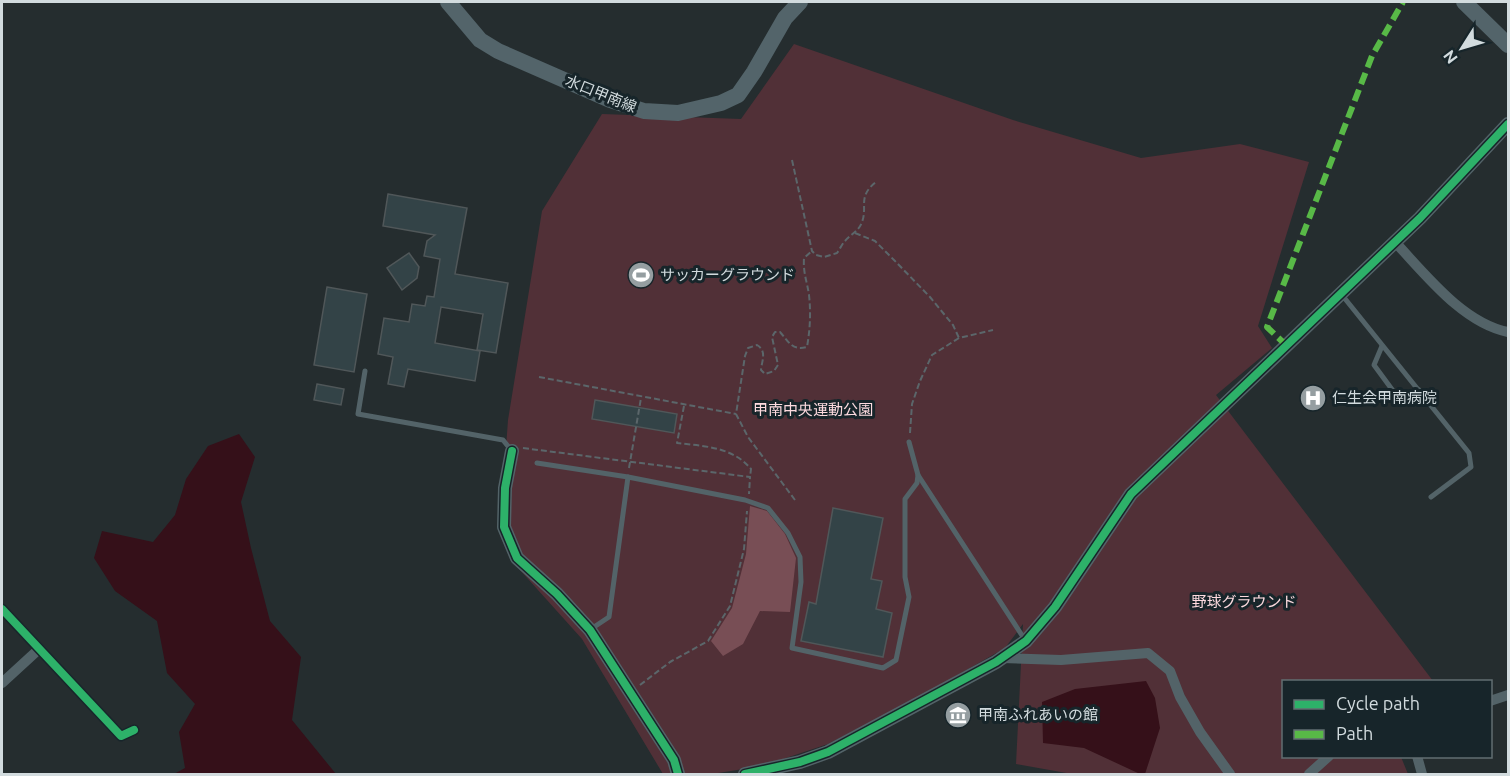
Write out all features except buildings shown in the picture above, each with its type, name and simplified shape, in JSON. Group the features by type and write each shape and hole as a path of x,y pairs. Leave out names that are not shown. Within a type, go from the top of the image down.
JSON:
{"main road":[{"name":"水口甲南線","path":"448,2 480,40 498,51 609,100 644,111 678,113 712,106 738,95 785,18 800,2"},
{"path":"1464,2 1509,45"}],"street":[{"path":"746,774 800,762 828,752 1002,658 1026,641 1055,607 1131,494 1395,242 1509,124"},
{"path":"1395,242 1436,285 1473,318 1496,329 1509,332"},
{"path":"516,449 505,488 504,527 517,558 557,594 590,630 675,760 678,774"},
{"path":"2,609 121,736 134,730"},
{"path":"2,683 38,650"},
{"path":"1002,658 1061,660 1148,653 1170,671 1180,697 1200,732 1230,774"},
{"path":"1492,701 1507,698"},
{"path":"1309,774 1327,758"},
{"path":"1418,758 1422,774"}],"lane":[{"path":"1341,294 1469,453 1471,467 1431,497"},
{"path":"1382,346 1374,365 1402,403 1419,390"},
{"path":"364,371 358,414 503,440 516,449"},
{"path":"909,442 918,476 1026,641"},
{"path":"537,463 628,477 745,500 768,508 788,533 800,557 801,582 792,648 883,668 896,660 905,621 909,597 905,577 905,499 917,483 918,476"},
{"path":"590,630 609,617 628,477"}],"path":[{"path":"792,160 812,251 816,255 824,257 837,253 846,239 855,232 863,220 867,189 876,182"},
{"path":"855,232 875,241 894,260 936,304 953,325 959,338"},
{"path":"795,500 748,437 736,414 744,356 748,348 757,345 762,348 764,352 761,370 765,374 774,371 778,365 772,337 775,332 780,332 791,346 799,350 807,347 811,325 809,294 803,272 804,258 812,251"},
{"path":"909,442 912,404 932,355 959,338 993,330"},
{"path":"539,377 641,398 736,414"},
{"path":"628,477 641,398"},
{"path":"684,405 677,443 715,448 742,459 751,469 749,497"},
{"path":"516,449 630,460 750,477"},
{"path":"644,692 640,685 670,662 708,641 730,606 744,549 748,508"}],"green space":[{"name":"甲南中央運動公園","path":"794,44 1013,120 1141,158 1240,144 1309,162 1258,326 1272,348 1216,395 1432,680 1282,680 1282,758 1401,758 1408,774 1072,774 1016,764 1023,624 1005,648 919,697 828,744 762,766 712,774 663,774 582,639 520,570 500,531 508,420 542,211 602,114 741,119"}],"shaded area":[{"path":"239,434 255,457 241,502 270,621 301,657 292,720 336,774 174,774 185,768 179,732 195,704 167,673 157,621 115,591 94,558 102,531 153,542 175,515 186,479 208,446"},
{"path":"750,506 767,511 785,534 796,558 790,612 760,611 743,644 723,656 711,641 732,608 746,554"},
{"path":"1146,681 1155,698 1160,728 1145,774 1140,774 1084,748 1043,743 1042,702 1075,689"}],"marked path":[{"path":"1287,346 1267,327 1372,56 1403,2"}],"cycle path":[{"path":"745,774 800,762 828,752 996,662 1026,641 1055,607 1131,494 1420,218 1508,124"},
{"path":"512,451 505,488 504,527 517,558 557,594 590,630 674,760 678,774"},
{"path":"2,609 121,736 134,730"}],"place":[{"name":"サッカーグラウンド","path":"641,275"},
{"name":"仁生会甲南病院","path":"1313,398"},
{"name":"甲南ふれあいの館","path":"958,715"}],"park label":[{"name":"野球グラウンド","path":"1244,602"}]}
